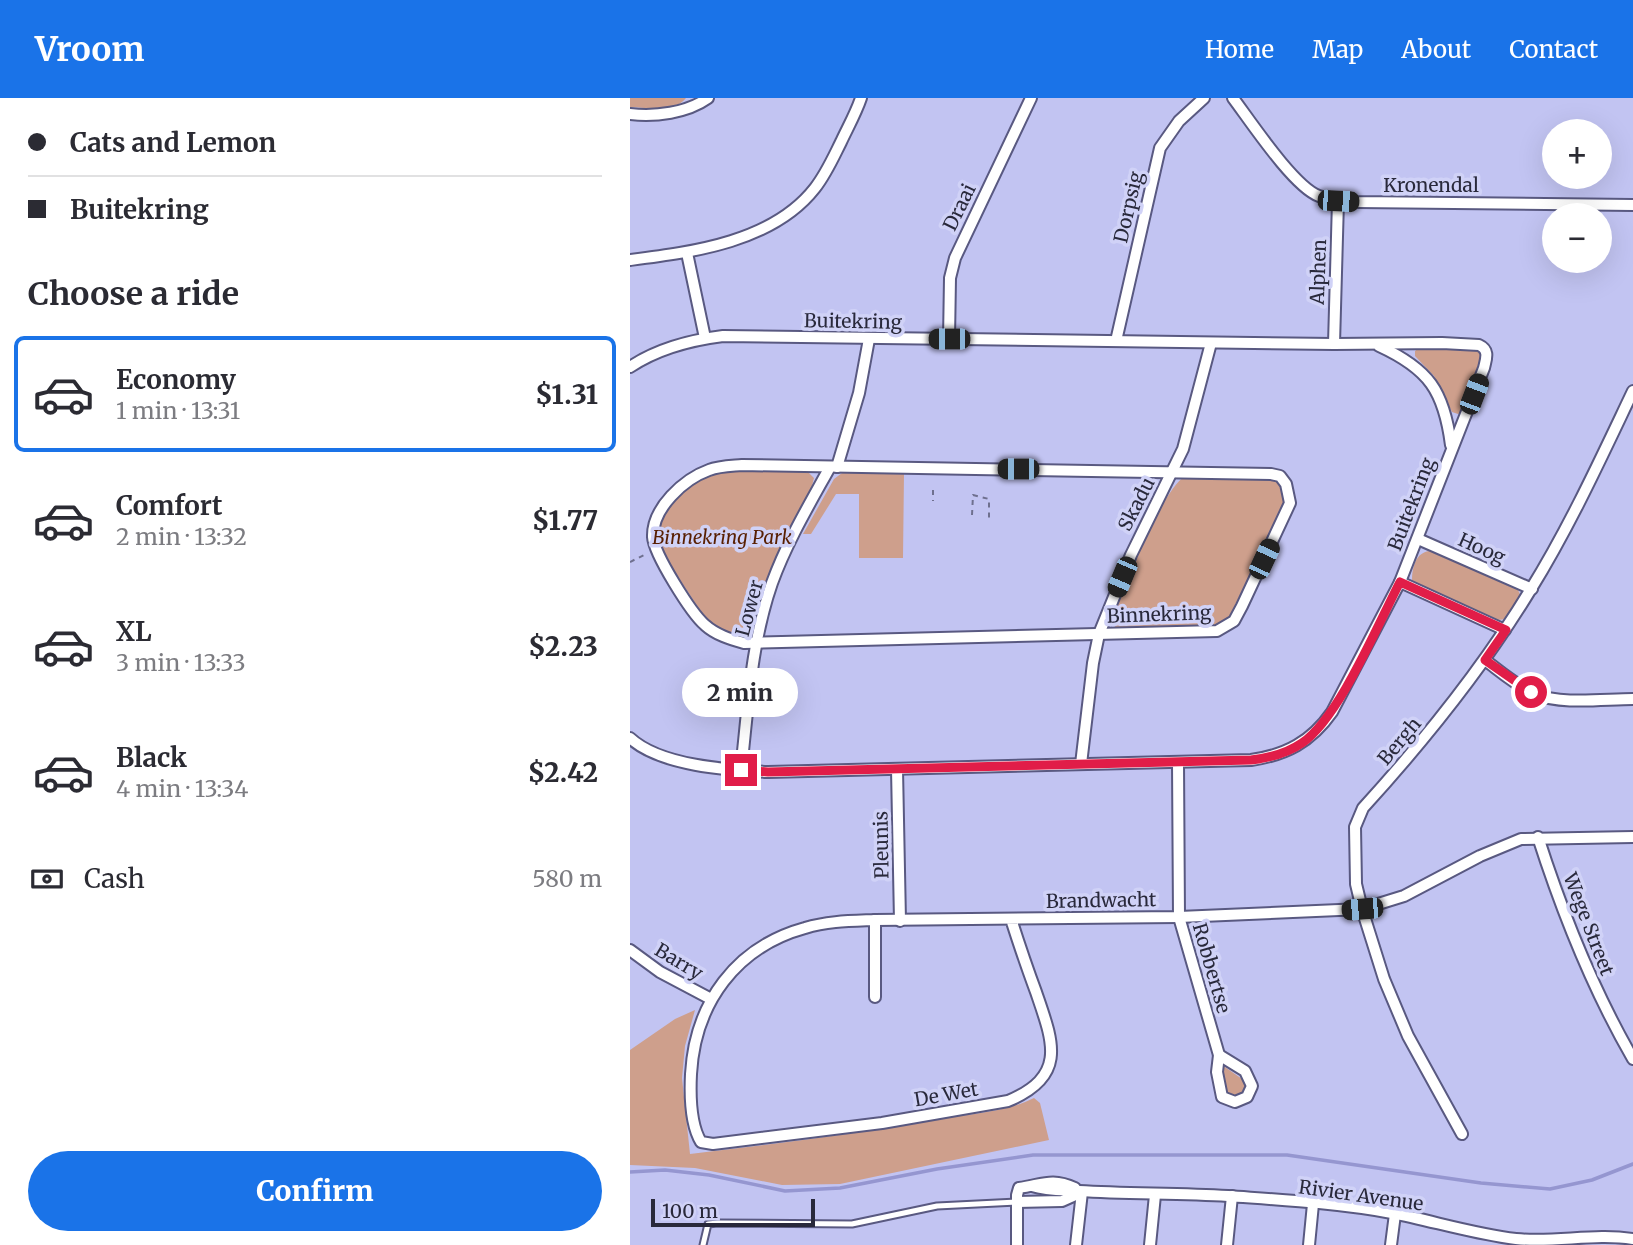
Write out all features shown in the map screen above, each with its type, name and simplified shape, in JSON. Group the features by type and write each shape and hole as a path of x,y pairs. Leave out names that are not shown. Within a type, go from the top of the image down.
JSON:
{"street":[{"path":"630,114 662,114 708,98"},
{"path":"630,260 687,253 760,230 792,211 814,189 830,166 861,98"},
{"name":"Draai","path":"949,339 950,278 954,258 1031,98"},
{"name":"Dorpsig","path":"1116,341 1160,148 1179,121 1204,98"},
{"name":"Kronendal","path":"1233,98 1298,182 1320,197 1338,201 1633,205"},
{"name":"Alphen","path":"1334,344 1338,201"},
{"path":"687,253 705,338"},
{"name":"Buitekring","path":"630,368 652,354 705,338 723,336 1473,344 1486,351 1484,368 1400,582 1332,712 1303,742 1286,752 1267,758 1178,762 741,770 698,765 651,753 630,738"},
{"name":"Lower","path":"741,770 757,643 771,586 781,561 834,467 859,393 869,339"},
{"name":"Skadu","path":"1081,764 1099,634 1131,555 1173,471 1190,427 1211,342"},
{"name":"Buitekring","path":"1376,344 1415,365 1429,380 1441,400 1448,422 1451,448"},
{"name":"Bergh","path":"1462,1134 1408,1036 1384,979 1362,909 1356,872 1355,827 1359,814 1437,722 1506,630 1566,529 1633,391"},
{"name":"Binnekring","path":"741,465 1173,471 1263,473 1280,476 1286,484 1290,503 1234,621 1206,633 744,643 727,638 697,617 657,550 653,535 662,508 677,491 709,470 741,465"},
{"name":"Hoog","path":"1418,539 1532,589"},
{"path":"1400,582 1506,630"},
{"path":"1485,660 1541,696 1633,699"},
{"name":"Robbertse","path":"1178,762 1179,916 1219,1055"},
{"name":"Pleunis","path":"897,769 900,921"},
{"name":"Brandwacht","path":"694,1125 692,1062 701,1020 711,999 730,973 752,953 776,938 806,927 833,922 874,920 1179,916 1362,909 1404,896 1505,844 1521,839 1633,836"},
{"name":"Wege Street","path":"1538,837 1585,967 1633,1059"},
{"name":"De Wet","path":"694,1125 701,1142 713,1144 882,1123 1008,1101 1027,1093 1037,1086 1044,1076 1049,1063 1051,1036 1011,919"},
{"path":"874,920 875,997"},
{"name":"Barry","path":"630,950 660,972 711,999"},
{"name":"Rivier Avenue","path":"1082,1192 1062,1200 1017,1202 1019,1188 1040,1182 1059,1183 1082,1192 1232,1196 1395,1214 1480,1240 1519,1239 1571,1243 1611,1236 1633,1239"},
{"path":"1076,1245 1082,1192"},
{"path":"1150,1245 1155,1195"},
{"path":"1227,1245 1232,1196"},
{"path":"1017,1202 1017,1245"},
{"path":"1309,1245 1313,1204"},
{"path":"1391,1245 1395,1214"}],"lane":[{"path":"703,1245 708,1224 852,1224 937,1206 1017,1202"}],"path":[{"path":"933,490 933,501"},
{"path":"972,515 973,495 981,496 989,499 989,520"},
{"path":"630,562 657,550"}],"green space":[{"path":"630,98 686,98 675,105 652,108 630,107"},
{"path":"1419,348 1480,350 1482,358 1462,412 1452,412 1434,376 1415,356 1415,351"},
{"name":"Binnekring Park","path":"726,470 802,471 808,472 814,478 810,494 781,546 761,598 753,630 746,637 717,627 703,615 666,557 659,537 665,514 681,494 703,479"},
{"path":"842,473 904,473 903,558 859,558 859,494 836,494 811,534 803,534 834,479"},
{"path":"1184,477 1274,478 1283,485 1286,500 1228,620 1218,626 1118,629 1112,623 1111,615 1121,586 1165,500"},
{"path":"1430,551 1518,590 1520,594 1516,607 1507,618 1497,620 1412,580 1416,561 1421,554"},
{"path":"695,1010 685,1046 682,1078 690,1154 988,1112 1034,1098 1040,1103 1049,1140 840,1184 782,1185 695,1168 630,1165 630,1050 675,1019"},
{"path":"1220,1066 1245,1081 1246,1091 1237,1096 1227,1092"}],"waterway":[{"path":"630,1172 665,1170 709,1175 785,1191 840,1188 937,1169 1033,1155 1287,1155 1481,1183 1550,1189 1592,1180 1633,1164"}],"route":[{"path":"741,770 768,772 986,768 1267,758 1286,752 1303,742 1332,712 1400,582 1506,630 1485,660 1531,692"}]}
